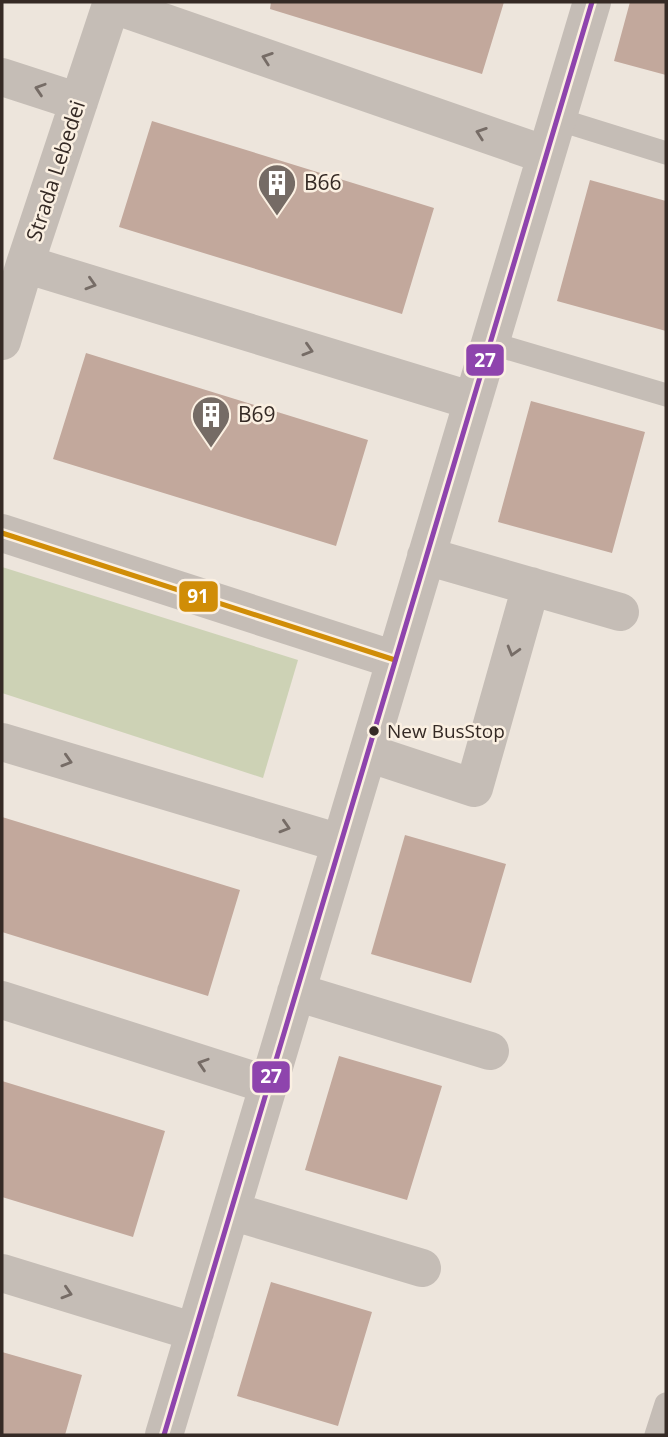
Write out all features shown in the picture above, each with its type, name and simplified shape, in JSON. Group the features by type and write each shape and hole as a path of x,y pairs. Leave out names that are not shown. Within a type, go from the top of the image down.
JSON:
{"street":[{"path":"169,1434 195,1332 592,2"},
{"path":"111,3 546,155"},
{"name":"Strada Lebedei","path":"5,317 111,3"},
{"path":"2,77 79,102"},
{"path":"25,264 473,401"},
{"path":"2,533 395,660"},
{"path":"426,556 620,612"},
{"path":"368,753 474,788 531,586"},
{"path":"2,742 340,844"},
{"path":"296,992 490,1051"},
{"path":"2,1000 268,1085"},
{"path":"231,1211 422,1268"},
{"path":"2,1273 195,1332"}],"lane":[{"path":"557,119 666,153"},
{"path":"490,343 666,395"},
{"path":"660,1432 666,1404"}],"green space":[{"path":"2,567 298,660 263,778 2,693"}],"building":[{"path":"271,2 504,2 482,74 270,9"},
{"path":"630,2 666,2 666,75 614,61"},
{"name":"B66","path":"152,121 434,208 402,314 119,227"},
{"path":"590,180 666,201 666,331 557,301"},
{"name":"B69","path":"86,353 368,440 336,546 53,459"},
{"path":"531,401 645,432 612,553 498,522"},
{"path":"2,817 240,890 208,996 2,932"},
{"path":"405,835 506,864 471,983 371,954"},
{"path":"339,1056 442,1086 407,1200 305,1170"},
{"path":"2,1081 165,1131 133,1237 2,1197"},
{"path":"271,1282 372,1312 338,1426 237,1396"},
{"path":"2,1352 82,1375 65,1435 2,1435"}],"transit line":[{"name":"27","path":"164,1435 592,2"},
{"name":"91","path":"2,533 395,660"}],"place":[{"name":"B66","path":"277,217"},
{"name":"B69","path":"211,449"},
{"name":"New BusStop","path":"374,731"}]}
